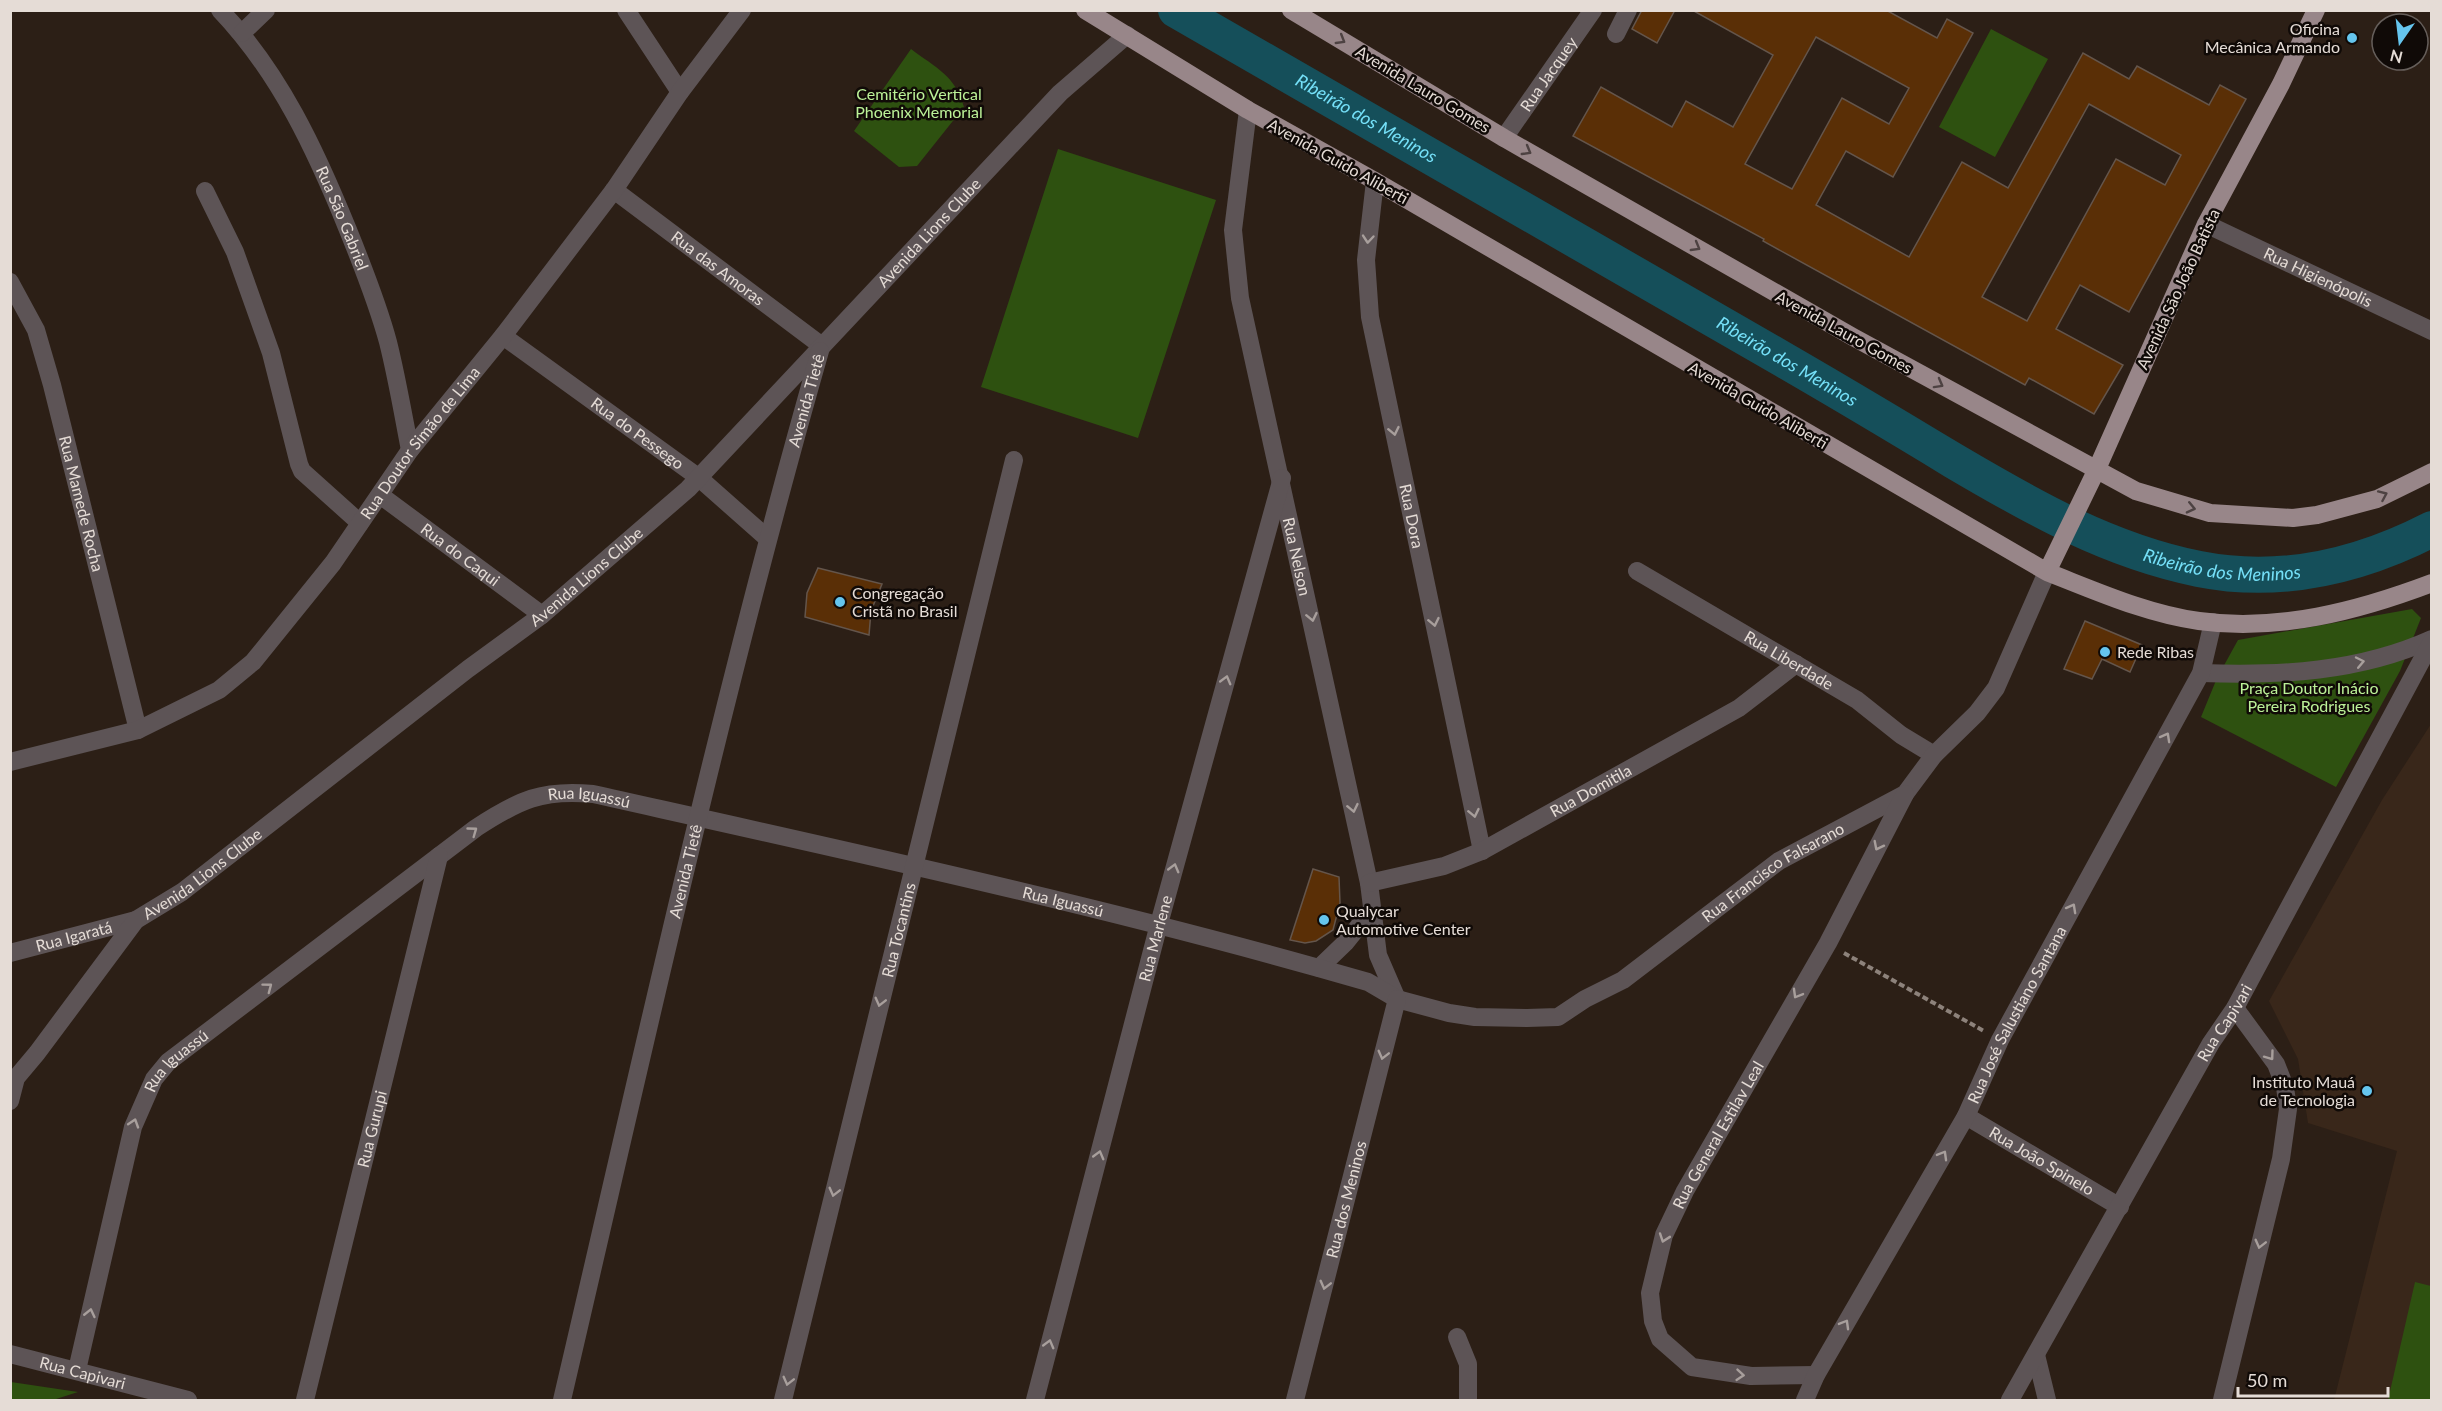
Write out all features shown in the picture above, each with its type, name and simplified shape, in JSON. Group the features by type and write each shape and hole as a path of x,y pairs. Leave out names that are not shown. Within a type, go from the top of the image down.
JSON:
{"main road":[{"path":"1085,10 1127,35"},
{"name":"Avenida Lauro Gomes","path":"1290,10 1504,138 1853,337 2136,491 2173,504 2239,516 2293,518 2317,515 2377,499 2425,475"},
{"name":"Avenida São João Batista","path":"2047,572 2096,471 2206,224 2281,84 2316,10"},
{"name":"Avenida Guido Aliberti","path":"1127,35 1248,110 1375,181 2047,572 2151,610 2213,622 2295,620 2347,611 2389,600 2432,583"}],"street":[{"name":"Rua São Gabriel","path":"220,10 242,33 286,96 321,164 388,341 411,450"},
{"path":"242,33 266,10"},
{"path":"626,10 680,92"},
{"name":"Rua Doutor Simão de Lima","path":"10,762 138,730 219,690 253,662 326,572 411,450 504,336 614,190 680,92 742,10"},
{"name":"Rua Jacquey","path":"1504,138 1593,10"},
{"path":"1616,34 1628,10"},
{"name":"Avenida Lions Clube","path":"13,1078 37,1053 136,920 182,892 468,669 542,615 688,489 1060,93 1127,35"},
{"name":"Rua Nelson","path":"1248,110 1233,230 1240,298 1282,478 1369,883 1370,912 1378,955 1397,999"},
{"name":"Rua Dora","path":"1375,181 1366,260 1370,317 1482,851"},
{"name":"Rua das Amoras","path":"614,190 822,346"},
{"path":"205,191 235,252 271,353 302,471 360,523"},
{"name":"Rua Higienópolis","path":"2206,224 2432,331"},
{"name":"Rua Mamede Rocha","path":"10,282 36,330 46,363 138,730"},
{"name":"Rua do Pessego","path":"504,336 698,477 767,538"},
{"name":"Avenida Tietê","path":"562,1401 698,816 767,538 822,346"},
{"name":"Rua Tocantins","path":"783,1401 1014,460"},
{"path":"2425,475 2432,462"},
{"name":"Rua Marlene","path":"1035,1401 1158,924 1282,478"},
{"name":"Rua do Caqui","path":"380,495 542,615"},
{"name":"Rua Liberdade","path":"1637,571 1857,700 1901,735 1934,755"},
{"name":"Rua Francisco Falsarano","path":"1397,999 1449,1013 1475,1017 1558,1017 1585,999 1623,980 1779,861 1905,794 1934,755 1977,713 1996,688 2047,572"},
{"name":"Rua José Salustiano Santana","path":"1805,1401 1816,1375 1966,1116 2000,1040 2201,673 2213,622"},
{"path":"2201,673 2303,673 2361,663 2402,652 2432,640"},
{"name":"Rua Capivari","path":"2010,1401 2211,1043 2235,1008 2432,640"},
{"name":"Rua Domitila","path":"1369,883 1444,866 1482,851 1739,708 1796,664"},
{"name":"Rua Iguassú","path":"77,1370 133,1127 154,1079 168,1062 439,856 514,804 540,794 564,791 593,794 914,864 1158,924 1318,968 1368,982 1397,999"},
{"name":"Rua General Estilav Leal","path":"1816,1375 1751,1376 1692,1367 1660,1339 1653,1321 1650,1293 1664,1235 1685,1191 1828,944 1905,794"},
{"name":"Rua Gurupi","path":"305,1401 439,856"},
{"path":"1318,968 1346,942 1370,912"},
{"name":"Rua Igaratá","path":"10,953 136,920"},
{"name":"Rua dos Meninos","path":"1295,1401 1397,999"},
{"path":"2222,1401 2281,1159 2288,1109 2286,1087 2276,1064 2235,1008"},
{"path":"10,1101 13,1078"},
{"name":"Rua João Spinelo","path":"1966,1116 2120,1207"},
{"path":"1457,1337 1468,1364 1468,1401"},
{"name":"Rua Capivari","path":"10,1354 188,1401"},
{"path":"2036,1355 2048,1401"}],"path":[{"path":"1828,944 2000,1040"}],"shaded area":[{"name":"Instituto Mauá de Tecnologia","path":"2431,724 2431,1400 2334,1400 2397,1151 2308,1123 2298,1059 2269,1001 2382,800"}],"green space":[{"path":"1991,29 2048,59 1995,157 1939,127"},
{"name":"Cemitério Vertical Phoenix Memorial","path":"911,49 944,73 955,87 964,107 917,166 899,167 854,131"},
{"path":"1058,149 1216,200 1138,438 981,387"},
{"name":"Praça Doutor Inácio Pereira Rodrigues","path":"2412,609 2421,618 2400,671 2336,787 2201,717 2217,678 2238,640"},
{"path":"2415,1282 2431,1286 2431,1400 2388,1400"},
{"path":"11,1382 78,1392 53,1400 11,1400"}],"building":[{"path":"1642,10 1675,10 1657,43 1632,29"},
{"path":"1692,10 1886,10 1937,38 1947,19 1973,33 1893,177 1846,151 1816,205 1909,257 1962,162 2008,188 2083,53 2129,79 2137,66 2209,105 2220,85 2246,99 2129,312 2080,285 2056,329 2123,365 2094,414 2029,378 2025,385 1763,241 1764,239 1573,136 1601,87 1672,127 1686,101 1733,127 1773,55","holes":["1816,37 1909,88 1889,124 1842,98 1792,189 1745,164","2089,104 2181,155 2165,185 2116,159 2027,321 1982,297"]},
{"name":"Congregação Cristã no Brasil","path":"818,568 882,584 871,611 869,635 805,617 807,593"},
{"name":"Rede Ribas","path":"2085,621 2142,645 2130,672 2102,659 2092,679 2064,669"},
{"path":"1313,869 1339,877 1340,903 1333,930 1316,941 1305,943 1290,940"}],"waterway":[{"name":"Ribeirão dos Meninos","path":"1176,10 1848,397 1983,478 2042,511 2102,539 2166,561 2199,569 2259,575 2319,569 2348,562 2377,553 2432,529"}],"place":[{"name":"Oficina Mecânica Armando","path":"2352,38"},
{"name":"Congregação Cristã no Brasil","path":"840,602"},
{"name":"Rede Ribas","path":"2105,652"},
{"name":"Qualycar Automotive Center","path":"1324,920"},
{"name":"Instituto Mauá de Tecnologia","path":"2367,1091"}]}
